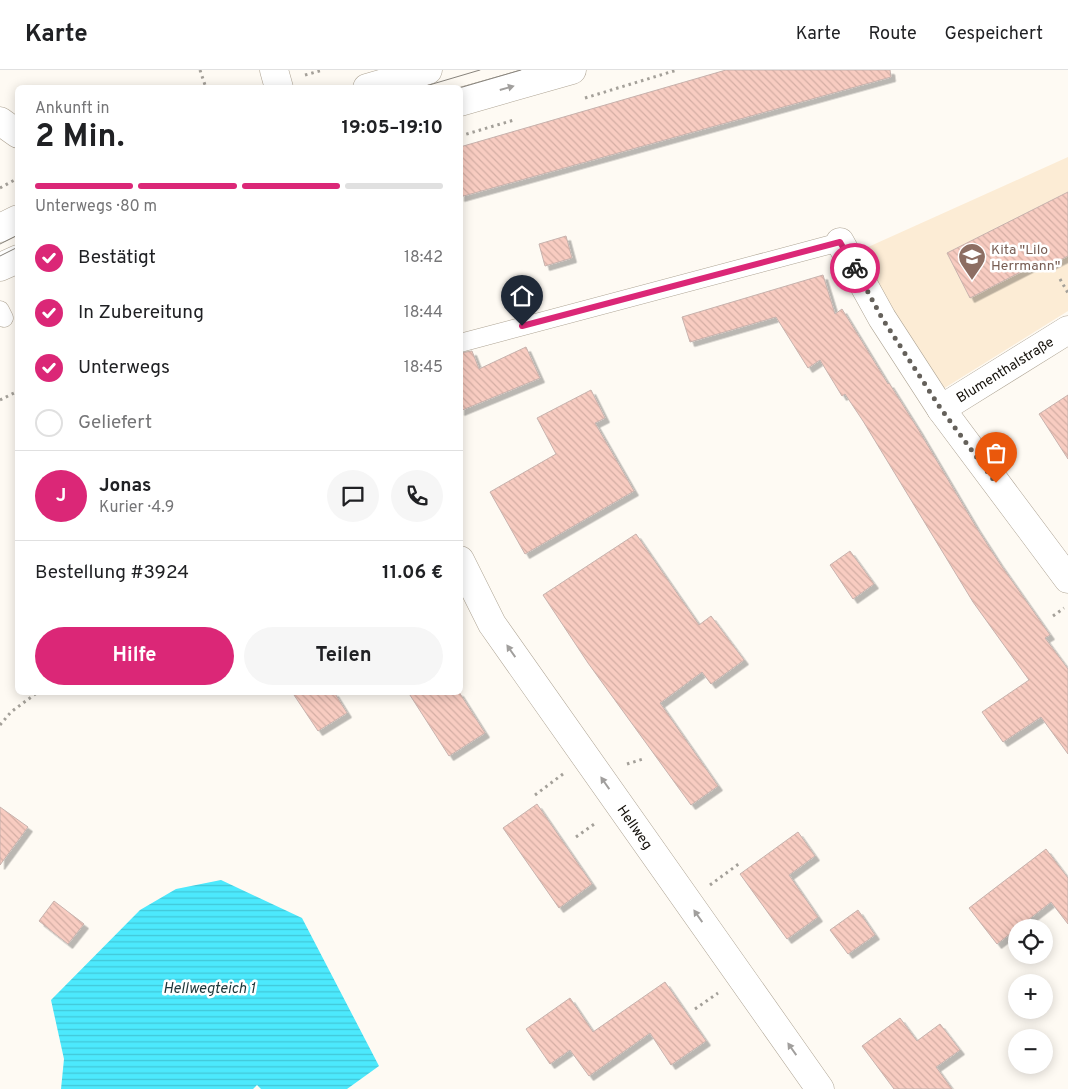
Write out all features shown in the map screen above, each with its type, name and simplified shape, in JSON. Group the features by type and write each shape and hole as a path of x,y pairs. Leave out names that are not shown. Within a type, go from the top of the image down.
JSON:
{"street":[{"path":"274,70 278,85"},
{"path":"377,85 428,70"},
{"path":"463,101 572,70"},
{"path":"0,121 15,132"},
{"path":"0,228 15,220"},
{"name":"Blumenthalstraße","path":"840,242 882,318 941,409 1068,579"},
{"path":"0,268 15,260"},
{"name":"Blumenthalstraße","path":"941,409 1068,330"},
{"name":"Hellweg","path":"463,566 492,624 820,1089"}],"lane":[{"name":"Blumenthalstraße","path":"463,342 840,242"}],"path":[{"path":"200,70 205,85"},
{"path":"0,188 15,180"},
{"path":"1060,279 1068,293"},
{"path":"0,400 15,392"},
{"path":"1053,616 1068,605"},
{"path":"0,726 11,712 34,695"},
{"path":"688,902 740,863"}],"shaded area":[{"name":"Kita \"Lilo Herrmann\"","path":"1068,157 1068,311 943,389 857,252"}],"water":[{"name":"Hellwegteich 1","path":"221,880 302,918 379,1066 347,1089 261,1089 257,1085 253,1089 61,1089 64,1059 51,1000 140,910 176,889"}],"building":[{"path":"726,70 890,70 891,77 463,196 463,146"},
{"name":"Kita \"Lilo Herrmann\"","path":"1068,192 1068,256 1048,266 1044,260 970,298 947,253"},
{"path":"566,236 572,258 545,266 539,244"},
{"path":"823,275 835,314 842,309 918,429 976,527 1050,635 1045,638 1068,669 1068,754 1041,717 1003,742 982,712 1029,680 973,602 863,421 845,394 842,396 820,360 808,368 776,317 690,342 682,317"},
{"path":"526,347 540,378 463,410 463,352 472,351 479,369"},
{"path":"591,390 605,418 595,423 634,491 525,554 490,492 556,454 537,418"},
{"path":"1068,395 1068,459 1039,414"},
{"path":"636,534 699,625 711,616 744,660 711,684 702,672 660,703 718,786 691,805 588,663 543,595"},
{"path":"850,551 874,584 853,599 830,565"},
{"path":"294,695 336,695 347,713 318,731"},
{"path":"410,695 461,695 485,733 449,756"},
{"path":"537,804 592,884 559,908 503,828"},
{"path":"0,807 28,827 0,865"},
{"path":"798,832 815,856 789,875 818,917 787,939 740,874"},
{"path":"1046,849 1068,878 1068,924 1051,902 1029,919 1008,919 1008,935 997,944 969,908"},
{"path":"54,901 84,924 68,944 39,921"},
{"path":"858,910 875,935 848,954 830,930"},
{"path":"665,982 706,1041 671,1065 650,1033 589,1076 570,1050 550,1064 526,1029 570,998 593,1032"},
{"path":"900,1018 917,1041 940,1024 960,1050 936,1067 952,1089 894,1089 862,1046"}],"tram line":[{"path":"429,85 480,70"},
{"path":"463,87 521,70"},
{"path":"0,244 15,236"},
{"path":"0,256 15,248"}],"way so far":[{"path":"855,268 882,318 941,409 996,483"}],"place":[{"name":"Kita \"Lilo Herrmann\"","path":"972,281"}],"route":[{"path":"522,326 840,242 855,268"}]}
